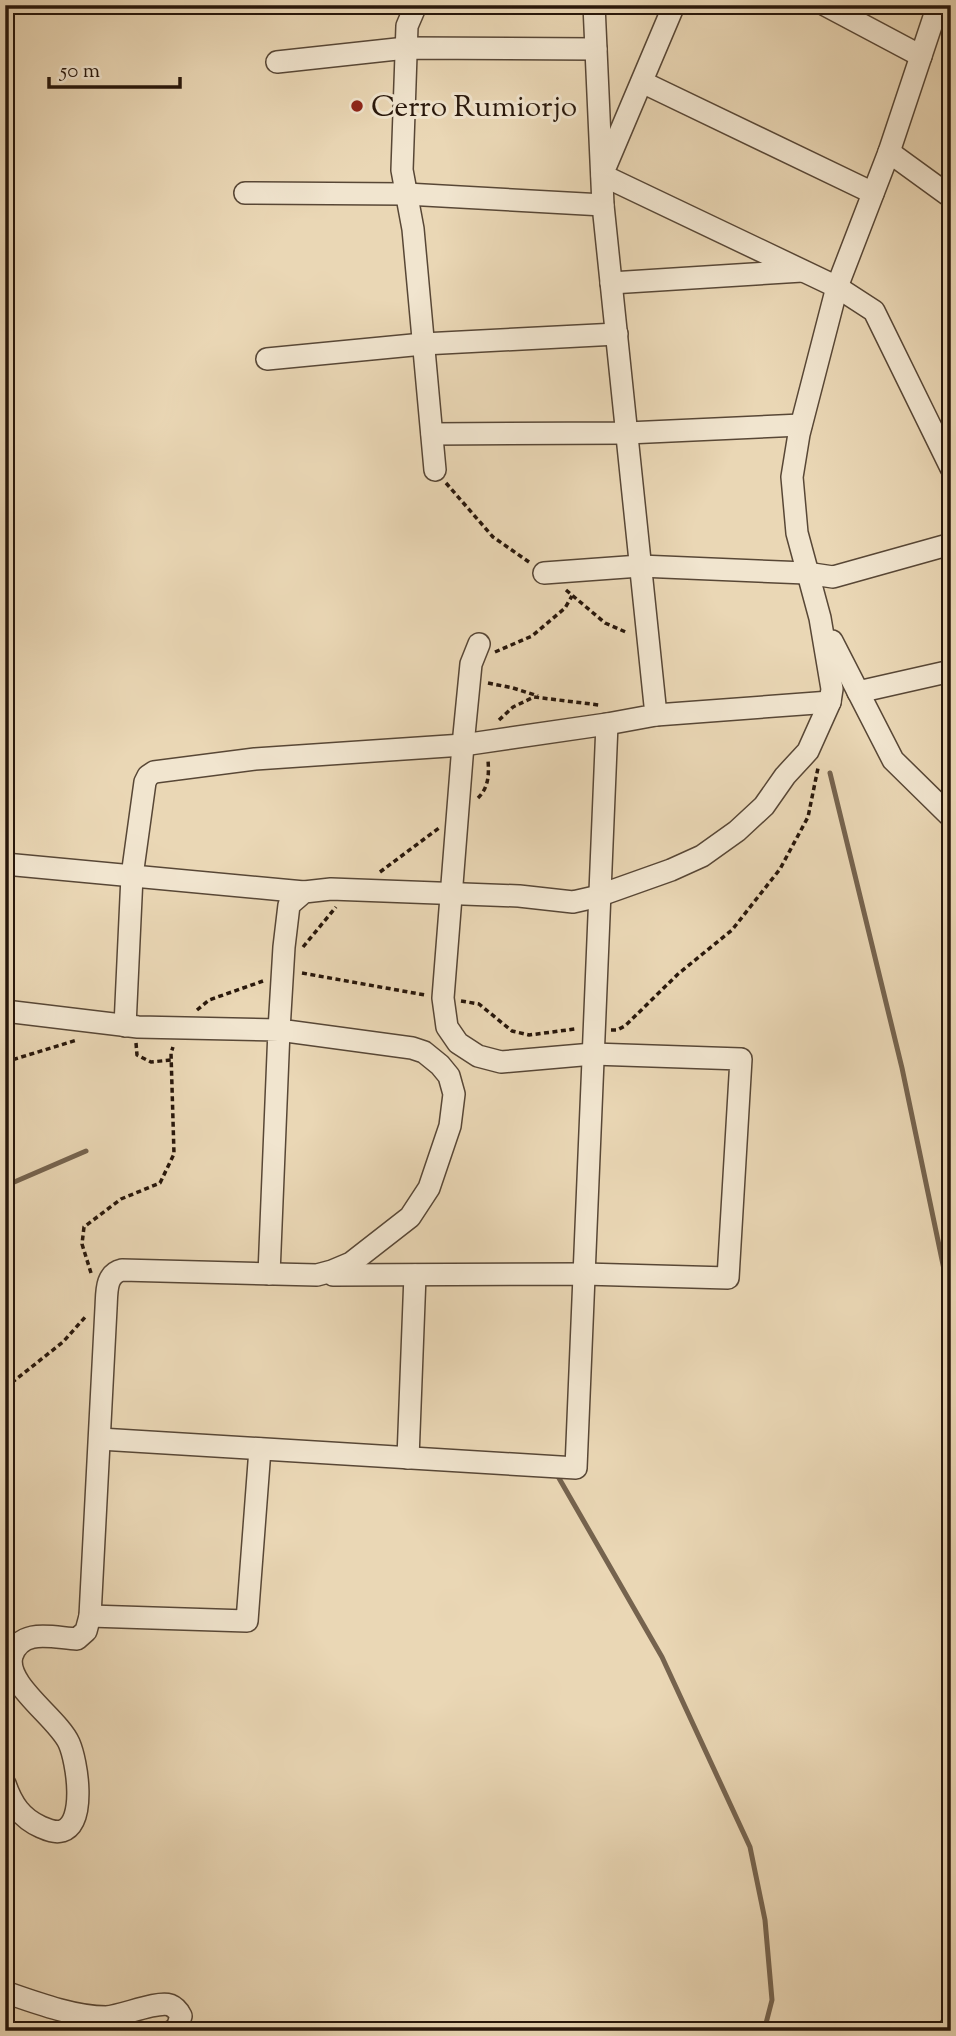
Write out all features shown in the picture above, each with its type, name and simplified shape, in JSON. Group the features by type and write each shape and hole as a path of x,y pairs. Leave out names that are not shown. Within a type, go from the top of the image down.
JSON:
{"street":[{"path":"416,5 407,26 402,170 413,229 435,470"},
{"path":"594,5 603,205 656,715"},
{"path":"602,175 674,5"},
{"path":"825,5 921,56"},
{"path":"5,864 304,892 331,889 519,896 573,902 643,881 692,861 737,831 764,806 785,776 808,751 830,702 831,674 820,618 797,533 792,477 801,425 837,287 889,152 938,5"},
{"path":"277,62 406,48 596,49"},
{"path":"642,82 873,193"},
{"path":"889,152 951,197"},
{"path":"602,175 837,287 874,311 951,468"},
{"path":"245,193 407,194 603,205"},
{"path":"611,283 804,271"},
{"path":"267,359 424,344 617,334"},
{"path":"432,435 627,433 801,425"},
{"path":"544,573 640,566 806,573 834,577 951,544"},
{"path":"820,618 893,760 951,817"},
{"path":"5,1784 11,1801 19,1812 33,1823 57,1832 66,1830 73,1823 78,1798 69,1741 17,1681 11,1666 12,1655 30,1636 77,1639 86,1631 90,1616 107,1293 109,1278 114,1272 122,1270 317,1275 584,1274 728,1278 741,1059 593,1054 501,1062 478,1056 458,1043 447,1027 443,998 463,745 473,660"},
{"path":"858,692 951,671"},
{"path":"125,1026 132,876 145,782 154,772 255,759 487,742 609,715 656,715 830,702"},
{"path":"100,1439 576,1468 609,715"},
{"path":"929,796 951,791"},
{"path":"269,1274 283,970 289,905 304,892"},
{"path":"5,1011 125,1026 279,1030 412,1048 424,1052 440,1065 449,1076 454,1094 450,1126 429,1188 411,1217 351,1263 317,1275"},
{"path":"408,1458 415,1275"},
{"path":"90,1616 247,1622 260,1449"},
{"path":"5,1992 77,2013 106,2017 170,2005 177,2009 181,2016 177,2028 172,2031"}],"path":[{"path":"435,470 494,537 544,573 605,623 636,636"},
{"path":"572,595 565,608 532,636 473,660 484,682 609,715"},
{"path":"93,1276 82,1244 84,1227 121,1199 160,1183 174,1154 171,1053 181,1022 209,1000 272,977 283,970 334,908 481,795 489,778 487,742 499,720 513,707 534,697 544,698"},
{"path":"5,1388 63,1342 94,1308"}],"waterway":[{"path":"830,773 902,1068 951,1303"},
{"path":"5,1186 86,1151"},
{"path":"556,1473 662,1657 750,1847 765,1920 772,2000 764,2031"},
{"path":"935,2031 951,2011"}],"place":[{"name":"Cerro Rumiorjo","path":"357,106"}]}
